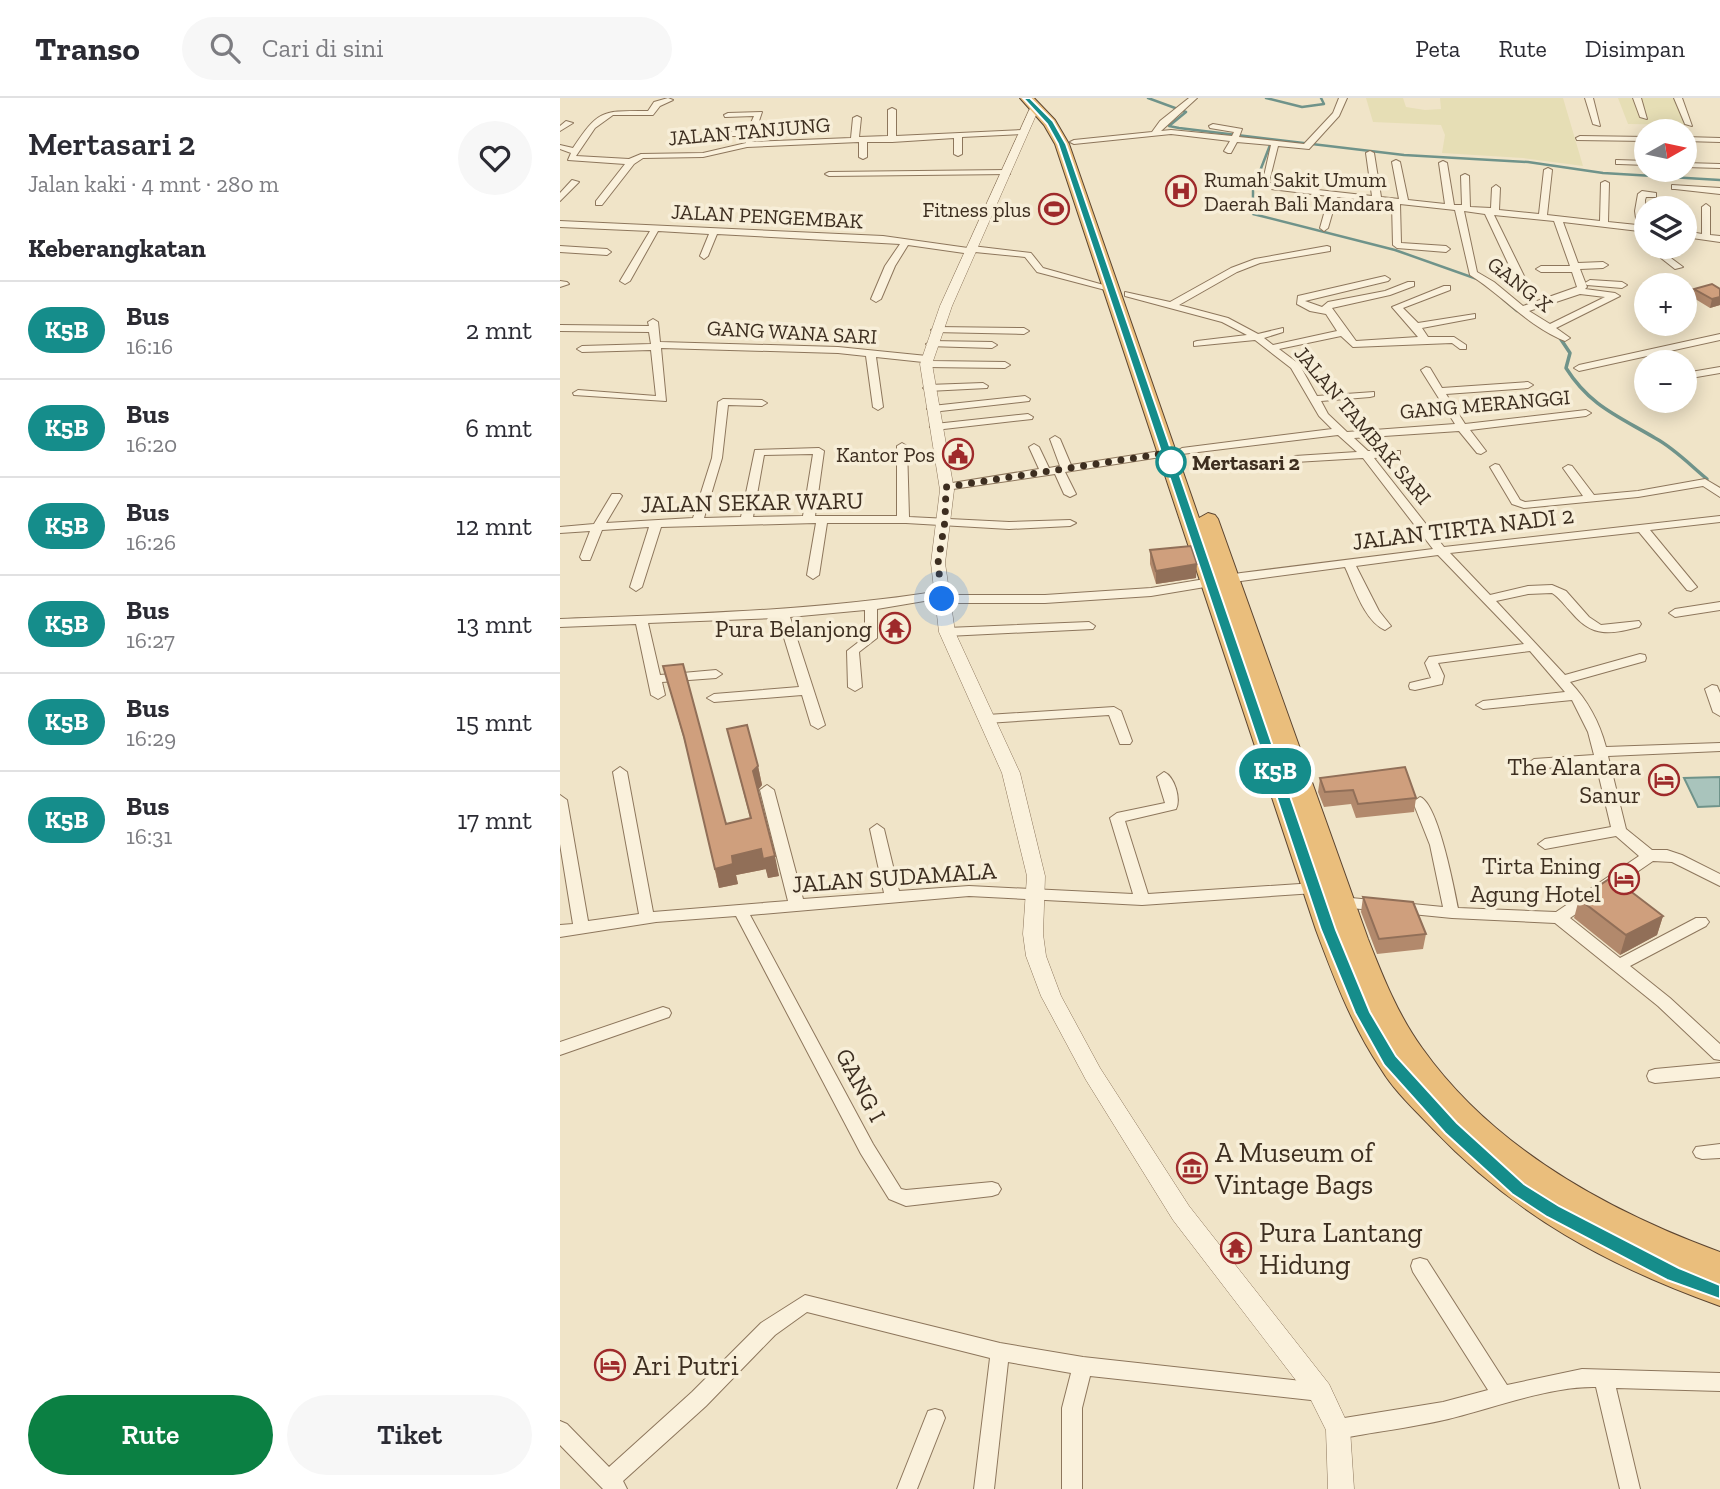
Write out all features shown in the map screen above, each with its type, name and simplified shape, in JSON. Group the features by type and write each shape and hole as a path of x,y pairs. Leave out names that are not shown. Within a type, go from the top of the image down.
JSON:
{"highway":[{"path":"1033,112 1061,121 1074,142 1106,251"},
{"path":"1033,112 1062,144 1106,251 1221,581 1371,982 1407,1046 1451,1102 1480,1131 1549,1183 1618,1225 1661,1246 1720,1266"},
{"path":"1221,581 1333,941 1363,1013 1390,1060 1451,1128 1489,1165 1553,1212 1673,1274 1720,1291"}],"street":[{"path":"1155,134 1160,124 1186,108 1193,98"},
{"path":"1074,142 1185,133 1236,137 1271,144 1311,143 1336,114 1343,98"},
{"path":"1589,98 1597,124"},
{"path":"1637,98 1644,117"},
{"path":"1678,98 1687,119"},
{"path":"574,151 592,126 613,113 650,113 657,104 669,100"},
{"path":"892,110 892,140"},
{"path":"1033,112 930,349 928,388 946,487 945,521 938,563 947,632 1012,773 1032,852 1037,895 1033,934 1041,974 1093,1074 1181,1213 1320,1392 1338,1430 1341,1489"},
{"name":"JALAN TANJUNG","path":"560,148 574,151 570,156 574,159 631,162 643,156 703,155 747,145 958,135 1033,112"},
{"path":"728,115 759,114 747,145"},
{"path":"857,118 863,157"},
{"path":"560,129 569,123"},
{"path":"1213,126 1236,130 1236,137 1228,151"},
{"path":"723,134 750,134"},
{"path":"958,135 958,154"},
{"path":"1580,138 1634,139"},
{"path":"1698,139 1720,140"},
{"path":"1271,144 1267,185 1634,228"},
{"path":"643,156 649,146"},
{"path":"1370,153 1377,199"},
{"path":"599,203 631,162"},
{"path":"1396,162 1402,187 1397,201 1397,245 1446,249"},
{"path":"1619,162 1634,163"},
{"path":"1443,163 1459,207"},
{"path":"1698,165 1720,166"},
{"path":"1543,216 1548,170"},
{"path":"829,174 1007,172"},
{"path":"1459,207 1465,176"},
{"path":"560,198 575,182"},
{"path":"1604,224 1605,183"},
{"path":"1376,186 1402,187"},
{"path":"1390,187 1397,201"},
{"path":"1675,187 1720,191"},
{"path":"1496,188 1492,210 1520,278"},
{"path":"1324,228 1334,194"},
{"path":"1641,196 1653,195"},
{"path":"1706,237 1708,203 1720,200"},
{"name":"GANG X","path":"1459,207 1473,272 1522,310 1565,338"},
{"path":"1557,218 1580,287"},
{"name":"JALAN PENGEMBAK","path":"560,224 906,242 1024,253 1031,257 1033,264 1040,270 1121,291"},
{"path":"625,281 655,229"},
{"path":"704,256 714,231"},
{"path":"1697,236 1720,239"},
{"path":"876,299 890,267 906,242"},
{"path":"560,249 607,253"},
{"path":"1172,304 1234,270 1258,261 1326,249"},
{"path":"1667,259 1678,267"},
{"path":"1541,269 1603,265"},
{"path":"1329,310 1313,309 1300,302 1301,298 1385,279"},
{"path":"1411,284 1387,293 1327,306 1351,343 1358,345 1425,340 1454,341 1463,346"},
{"path":"1522,310 1580,287 1622,285"},
{"path":"1549,328 1615,296 1580,287"},
{"path":"1425,340 1416,326 1397,307 1447,288"},
{"name":"JALAN TAMBAK SARI","path":"1121,291 1225,320 1257,337 1294,366 1324,416 1366,455 1441,551 1576,695 1590,716 1619,831"},
{"path":"1416,326 1472,316"},
{"path":"560,328 653,325 662,399 578,393"},
{"path":"1197,344 1257,337 1280,330"},
{"path":"930,349 1024,331"},
{"path":"1271,348 1343,333"},
{"path":"1579,368 1720,337"},
{"path":"930,349 992,345"},
{"name":"GANG WANA SARI","path":"582,349 655,346 832,350 871,355 930,349"},
{"path":"930,349 1005,365"},
{"path":"871,355 878,407"},
{"path":"1426,370 1462,427 1481,451"},
{"path":"1697,374 1720,370"},
{"path":"1441,391 1528,385"},
{"path":"928,388 983,386"},
{"path":"1314,399 1370,394"},
{"path":"934,418 1025,399"},
{"path":"697,523 717,458 723,402 762,403"},
{"name":"GANG MERANGGI","path":"946,487 1175,452 1344,433 1462,427 1586,413"},
{"path":"934,418 1028,417"},
{"path":"1055,439 1070,494"},
{"path":"746,522 759,452 820,446 808,521"},
{"path":"902,446 903,520"},
{"path":"1034,447 1046,472"},
{"path":"1295,459 1396,453"},
{"path":"1495,467 1520,504 1672,490 1705,482 1720,494"},
{"path":"1568,468 1591,499"},
{"path":"586,557 598,526 616,496"},
{"name":"JALAN TIRTA NADI 2","path":"560,623 783,614 941,597 1111,596 1441,551 1720,519"},
{"name":"JALAN SEKAR WARU","path":"560,530 598,526 808,521 903,520 1040,526 1070,523"},
{"path":"813,575 822,521"},
{"path":"636,587 656,524"},
{"path":"1641,527 1691,587"},
{"path":"1349,564 1373,612 1385,626"},
{"path":"1486,600 1552,589 1562,594 1587,624 1595,628 1608,629 1635,624"},
{"path":"855,687 852,652 871,638 871,606"},
{"path":"1675,613 1720,606"},
{"path":"783,614 818,725"},
{"path":"641,619 658,695"},
{"path":"947,632 1089,626"},
{"path":"1415,686 1437,681 1438,676 1431,663 1434,660 1533,647"},
{"path":"1562,680 1640,658"},
{"path":"654,679 716,674"},
{"path":"1712,689 1720,712"},
{"path":"713,698 807,690"},
{"path":"1483,705 1576,695"},
{"path":"987,719 1115,711 1125,741"},
{"path":"1534,764 1600,755 1720,747"},
{"path":"620,772 647,918"},
{"path":"1142,900 1117,818 1171,806 1172,800 1164,777"},
{"path":"767,790 797,906"},
{"path":"560,800 581,927"},
{"path":"1420,802 1437,845 1452,913"},
{"path":"877,830 892,898"},
{"path":"1545,844 1619,831 1649,856"},
{"path":"1559,918 1649,856 1661,855 1681,860 1720,881"},
{"name":"JALAN SUDAMALA","path":"560,931 647,918 969,891 1142,900 1315,888"},
{"path":"1341,902 1452,913 1559,918 1718,1048"},
{"name":"GANG I","path":"740,910 867,1149 895,1194 906,1198 992,1189"},
{"path":"1618,966 1701,922"},
{"path":"560,1049 663,1013"},
{"path":"1655,1076 1720,1070"},
{"path":"1702,1152 1720,1151"},
{"path":"1420,1266 1503,1395"},
{"path":"560,1431 613,1484 768,1329 805,1303 1000,1352 1083,1366 1320,1392"},
{"path":"985,1489 1000,1352"},
{"path":"1072,1489 1072,1408 1083,1366"},
{"path":"1338,1430 1443,1411 1553,1383 1604,1378 1720,1382"},
{"path":"1604,1378 1630,1489"},
{"path":"907,1489 935,1418"}],"shaded area":[{"path":"1366,98 1403,98 1406,107 1425,110 1441,109 1440,98 1563,98 1583,166 1523,158 1442,153 1445,135 1441,125 1373,122"},
{"path":"1618,98 1676,98 1685,119 1634,119 1634,124 1628,124"}],"water":[{"path":"1720,777 1720,806 1698,807 1684,778"}],"building":[{"path":"1712,284 1720,289 1720,297 1712,299 1697,288"},
{"path":"1191,546 1197,564 1156,571 1150,550"},
{"path":"683,664 726,824 751,818 727,729 747,725 758,766 753,771 775,856 763,859 761,849 732,856 733,864 715,869 684,737 663,666"},
{"path":"1405,767 1416,798 1358,804 1353,790 1325,792 1320,778"},
{"path":"1612,877 1663,916 1626,935 1579,899"},
{"path":"1363,897 1413,902 1426,934 1379,939"}],"waterway":[{"path":"1148,98 1186,112 1169,126 1179,128 1404,155 1528,162 1603,173 1720,180"},
{"path":"1266,98 1302,107 1324,104 1321,98"},
{"path":"1272,140 1253,189 1253,214 1395,250 1477,279"},
{"path":"1503,299 1517,311"},
{"path":"1560,338 1570,353 1566,368 1585,392 1606,409 1669,447 1707,479"}],"bus line":[{"name":"K5B","path":"1027,98 1050,123 1062,144 1329,930 1363,1013 1390,1060 1451,1128 1518,1189 1594,1235 1673,1274 1720,1291"}],"place":[{"name":"Rumah Sakit Umum Daerah Bali Mandara","path":"1181,191"},
{"name":"Fitness plus","path":"1054,209"},
{"name":"Kantor Pos","path":"958,454"},
{"name":"Mertasari 2","path":"1171,462"},
{"name":"Pura Belanjong","path":"895,628"},
{"name":"The Alantara Sanur","path":"1664,780"},
{"name":"Tirta Ening Agung Hotel","path":"1624,879"},
{"name":"A Museum of Vintage Bags","path":"1192,1168"},
{"name":"Pura Lantang Hidung","path":"1236,1248"},
{"name":"Ari Putri","path":"610,1365"}],"route":[{"path":"942,599 938,563 945,521 946,487 1167,453 1171,462"}]}
